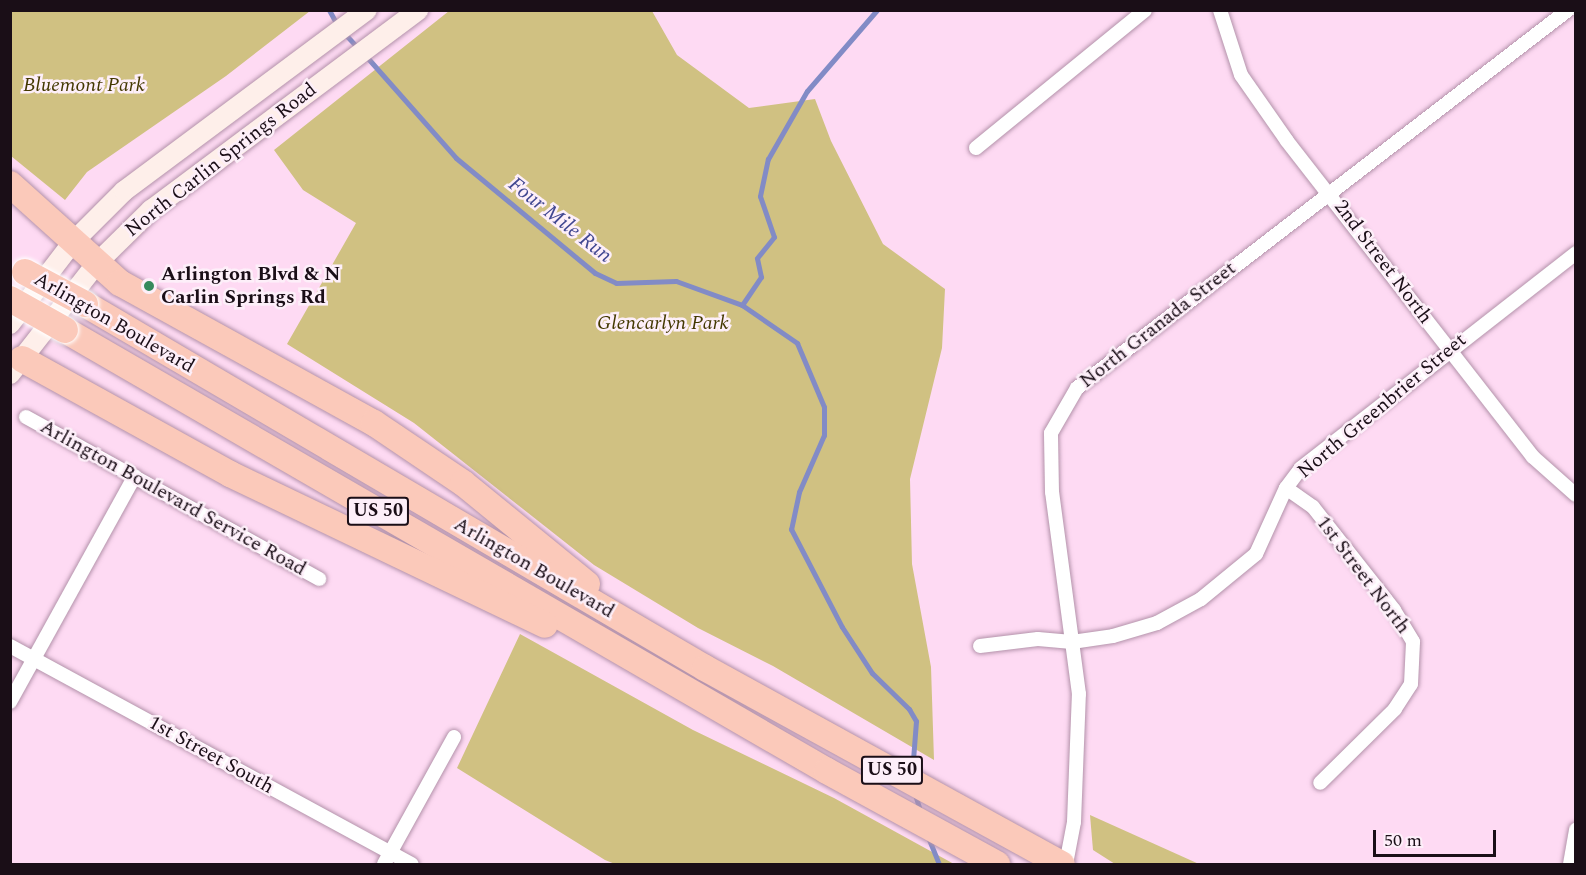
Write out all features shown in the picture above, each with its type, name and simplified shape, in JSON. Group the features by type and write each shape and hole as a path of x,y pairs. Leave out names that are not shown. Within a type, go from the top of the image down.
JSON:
{"highway":[{"path":"10,184 120,283 374,423 463,483 586,584 705,668"},
{"name":"Arlington Boulevard","path":"18,268 85,304 705,668 1062,864"},
{"name":"Arlington Boulevard","path":"10,299 827,771 994,863"},
{"path":"14,362 334,527 691,693"}],"main road":[{"name":"North Carlin Springs Road","path":"14,362 97,263 151,210 418,10"},
{"name":"North Carlin Springs Road","path":"10,324 73,242 124,191 366,12"}],"street":[{"path":"976,148 1146,10"},
{"name":"2nd Street North","path":"1220,10 1241,75 1287,141 1329,192 1533,457 1575,495"},
{"name":"North Granada Street","path":"1066,864 1074,822 1079,694 1052,492 1051,433 1077,388 1568,10"},
{"name":"North Greenbrier Street","path":"980,646 1038,639 1072,642 1113,636 1157,622 1201,599 1256,554 1286,488 1301,468 1449,349 1575,253"},
{"name":"Arlington Boulevard Service Road","path":"26,417 319,579"},
{"path":"10,702 135,476"},
{"name":"1st Street North","path":"1286,488 1312,507 1394,610 1413,642 1411,684 1395,709 1320,783"},
{"name":"1st Street South","path":"10,646 387,859 412,864"},
{"path":"387,859 454,737"},
{"path":"1570,864 1575,830"}],"green space":[{"name":"Bluemont Park","path":"10,11 310,11 226,76 87,172 65,200 11,156"},
{"name":"Glencarlyn Park","path":"449,11 652,11 677,55 749,108 815,99 831,141 883,244 945,289 942,348 910,479 912,564 931,667 934,760 773,666 698,628 594,565 414,423 287,344 356,223 303,190 274,150"},
{"path":"520,634 693,730 834,798 954,864 615,864 605,860 457,768"},
{"path":"1090,815 1199,864 1115,864 1093,850"}],"waterway":[{"name":"Four Mile Run","path":"329,10 338,26"},
{"path":"742,305 761,277 757,258 774,237 760,196 768,159 807,91 877,10"},
{"name":"Four Mile Run","path":"344,33 358,48"},
{"name":"Four Mile Run","path":"365,55 456,158 595,273 616,283 676,281 742,305 797,343 824,407 824,435 799,492 791,529 842,627 872,673 909,709 916,721 912,773"},
{"name":"Four Mile Run","path":"914,791 920,811"},
{"name":"Four Mile Run","path":"928,837 939,864"}],"place":[{"name":"Arlington Blvd & N Carlin Springs Rd","path":"149,286"}]}
